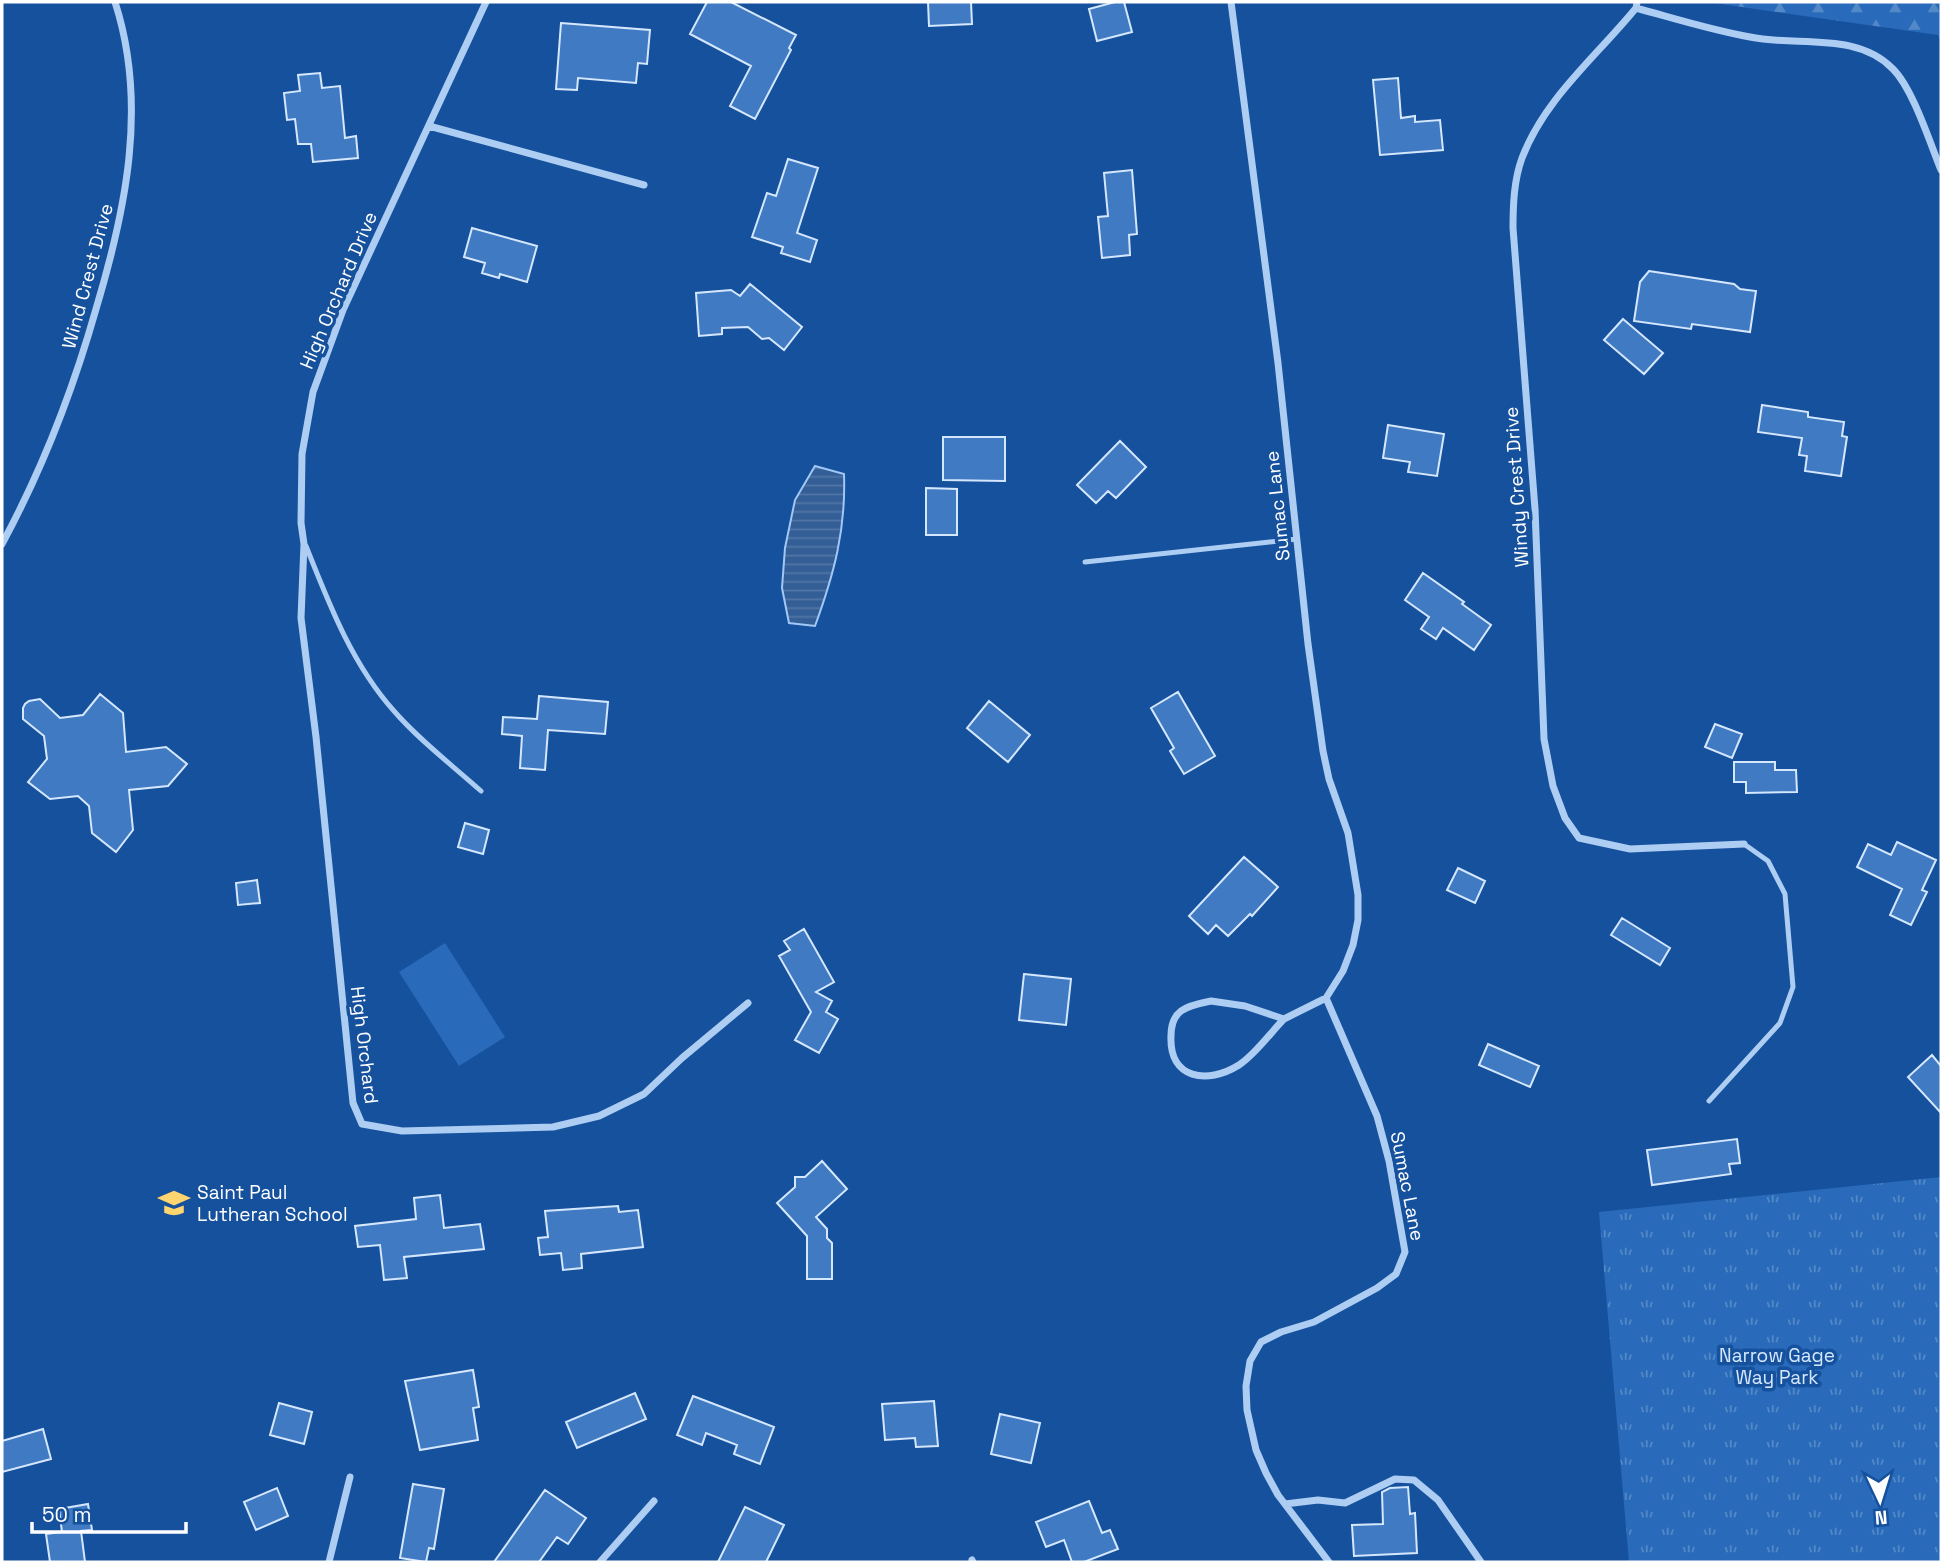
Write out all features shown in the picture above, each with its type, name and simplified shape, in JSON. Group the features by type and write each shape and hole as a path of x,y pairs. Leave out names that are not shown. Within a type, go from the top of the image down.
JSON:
{"street":[{"name":"Wind Crest Drive","path":"2,544 22,506 79,369 119,228 130,163 132,114 129,60 114,2"},
{"name":"High Orchard Drive","path":"304,544 301,523 302,454 313,392 343,310 486,2"},
{"name":"Sumac Lane","path":"1231,2 1276,350 1308,644 1323,751 1329,779 1348,833 1358,895 1359,920 1353,945 1343,971 1326,998 1377,1116 1389,1161 1405,1252 1396,1274 1344,1307 1314,1322 1261,1342 1250,1361 1246,1386 1247,1410 1256,1450 1285,1504 1329,1562"},
{"path":"1636,5 1753,38 1840,44 1873,52 1895,70 1912,99 1941,170"},
{"name":"Windy Crest Drive","path":"1636,5 1610,40 1582,66 1539,123 1522,160 1513,197 1513,228 1535,509 1544,738 1553,786 1565,818 1579,838 1630,849 1744,844"},
{"path":"429,126 644,185"},
{"name":"High Orchard","path":"304,544 300,618 316,737 353,1103 362,1124 402,1131 553,1127 599,1116 644,1094 681,1058 748,1003"},
{"path":"1284,1019 1227,1003 1211,1001 1194,1005 1179,1012 1172,1025 1172,1054 1177,1065 1186,1073 1200,1076 1219,1074 1238,1066 1284,1019 1326,998"},
{"path":"329,1562 350,1477"},
{"path":"1285,1504 1318,1500 1345,1503 1395,1479 1414,1480 1438,1500 1481,1562"},
{"path":"600,1562 654,1501"}],"lane":[{"path":"1085,562 1297,539"},
{"name":"High Orchard Drive","path":"304,544 335,620 364,672 394,712 481,791"},
{"path":"1709,1101 1780,1023 1793,987 1785,894 1768,861 1744,844"}],"green space":[{"path":"1707,2 1941,2 1941,43 1938,35"},
{"path":"445,943 505,1037 459,1066 399,972"},
{"name":"Narrow Gage Way Park","path":"1941,1177 1941,1562 1629,1562 1599,1212"}],"shaded area":[{"path":"815,466 844,474 844,494 837,552 815,626 789,623 782,588 785,548 795,500"}],"building":[{"path":"707,2 731,2 796,35 755,119 730,106 751,66 690,34"},
{"path":"928,2 971,2 972,24 929,26"},
{"path":"1124,2 1132,32 1097,41 1089,9"},
{"path":"561,23 650,30 647,64 638,63 636,83 578,78 577,90 556,89"},
{"path":"320,73 322,88 340,86 345,138 356,136 358,158 313,162 311,144 298,144 295,119 287,120 284,93 300,91 298,75"},
{"path":"1398,78 1401,118 1415,116 1415,122 1440,120 1443,150 1380,155 1373,80"},
{"path":"788,159 818,168 797,233 817,240 810,262 781,253 783,247 752,237 767,193 776,196"},
{"path":"1132,170 1137,234 1129,235 1130,255 1102,258 1098,217 1108,216 1104,173"},
{"path":"472,228 537,246 527,282 500,274 499,278 482,273 485,263 464,257"},
{"path":"1649,271 1734,284 1740,289 1756,291 1750,332 1692,324 1691,329 1634,321 1640,282"},
{"path":"750,284 802,327 784,350 769,338 762,339 748,327 722,328 722,334 699,336 696,293 731,290 740,296"},
{"path":"1623,319 1663,353 1644,374 1604,340"},
{"path":"1762,405 1808,412 1808,417 1844,422 1842,436 1847,437 1841,476 1805,471 1807,456 1799,455 1802,438 1758,432"},
{"path":"1388,425 1444,434 1437,476 1408,472 1410,462 1383,458"},
{"path":"943,437 1005,437 1005,481 943,480"},
{"path":"1120,441 1146,467 1116,498 1108,491 1096,503 1077,485"},
{"path":"926,488 957,489 957,535 926,535"},
{"path":"1423,573 1491,625 1474,650 1443,628 1436,639 1421,629 1429,617 1405,600"},
{"path":"1178,692 1215,756 1184,774 1170,751 1174,748 1151,708"},
{"path":"100,694 123,713 126,752 166,747 187,764 168,786 129,790 133,830 116,852 92,833 89,806 78,796 50,799 28,782 47,759 44,736 23,719 25,704 40,699 60,718 83,715"},
{"path":"539,696 608,702 605,734 548,730 545,770 520,768 522,736 502,734 503,717 537,719"},
{"path":"989,701 1030,735 1008,762 967,728"},
{"path":"1715,724 1742,734 1732,758 1705,747"},
{"path":"1734,762 1775,762 1775,770 1796,770 1797,792 1746,793 1746,782 1734,782"},
{"path":"465,823 489,830 483,854 458,847"},
{"path":"1897,842 1936,860 1922,890 1927,892 1911,925 1890,915 1902,889 1857,867 1868,844 1891,855"},
{"path":"1244,857 1278,887 1252,916 1250,914 1228,936 1216,925 1208,934 1189,916"},
{"path":"1458,868 1485,881 1475,903 1447,890"},
{"path":"257,880 260,903 238,905 236,883"},
{"path":"1622,918 1670,948 1660,965 1611,935"},
{"path":"804,929 834,982 816,992 832,1001 826,1012 838,1019 819,1053 795,1040 811,1012 779,956 790,950 784,941"},
{"path":"1024,974 1071,979 1066,1025 1019,1020"},
{"path":"1488,1044 1539,1066 1530,1087 1479,1065"},
{"path":"1932,1055 1941,1066 1941,1113 1908,1077"},
{"path":"1737,1139 1740,1163 1729,1164 1731,1174 1652,1185 1647,1150"},
{"path":"822,1161 847,1189 816,1217 827,1229 827,1238 832,1243 832,1279 807,1279 807,1236 777,1203 795,1187 795,1177 805,1177"},
{"path":"440,1195 444,1228 480,1224 484,1249 404,1257 407,1278 384,1280 380,1245 358,1247 355,1226 416,1219 414,1198"},
{"path":"618,1206 619,1212 638,1210 643,1247 581,1254 582,1268 563,1270 561,1253 540,1255 538,1238 548,1237 545,1211"},
{"path":"473,1370 479,1407 473,1408 478,1440 420,1450 405,1381"},
{"path":"635,1393 646,1419 577,1448 566,1422"},
{"path":"693,1396 774,1427 760,1464 734,1454 737,1445 706,1433 702,1445 677,1435"},
{"path":"934,1401 938,1446 916,1447 915,1438 885,1440 882,1404"},
{"path":"279,1403 312,1412 304,1444 270,1435"},
{"path":"1000,1414 1040,1423 1031,1463 991,1454"},
{"path":"43,1429 51,1459 2,1472 2,1441"},
{"path":"413,1484 444,1489 434,1549 429,1548 426,1562 400,1558"},
{"path":"1408,1487 1410,1514 1415,1513 1417,1553 1354,1556 1352,1525 1383,1524 1382,1492 1390,1488"},
{"path":"277,1488 288,1516 256,1530 244,1502"},
{"path":"545,1490 586,1518 568,1544 557,1537 539,1562 494,1562"},
{"path":"1089,1501 1102,1533 1110,1530 1118,1549 1084,1562 1072,1562 1064,1540 1046,1547 1036,1522"},
{"path":"88,1504 92,1530 81,1531 85,1562 50,1562 46,1534 62,1532 59,1509"},
{"path":"745,1507 784,1525 766,1562 718,1562"}],"place":[{"name":"Saint Paul Lutheran School","path":"174,1203"}]}
